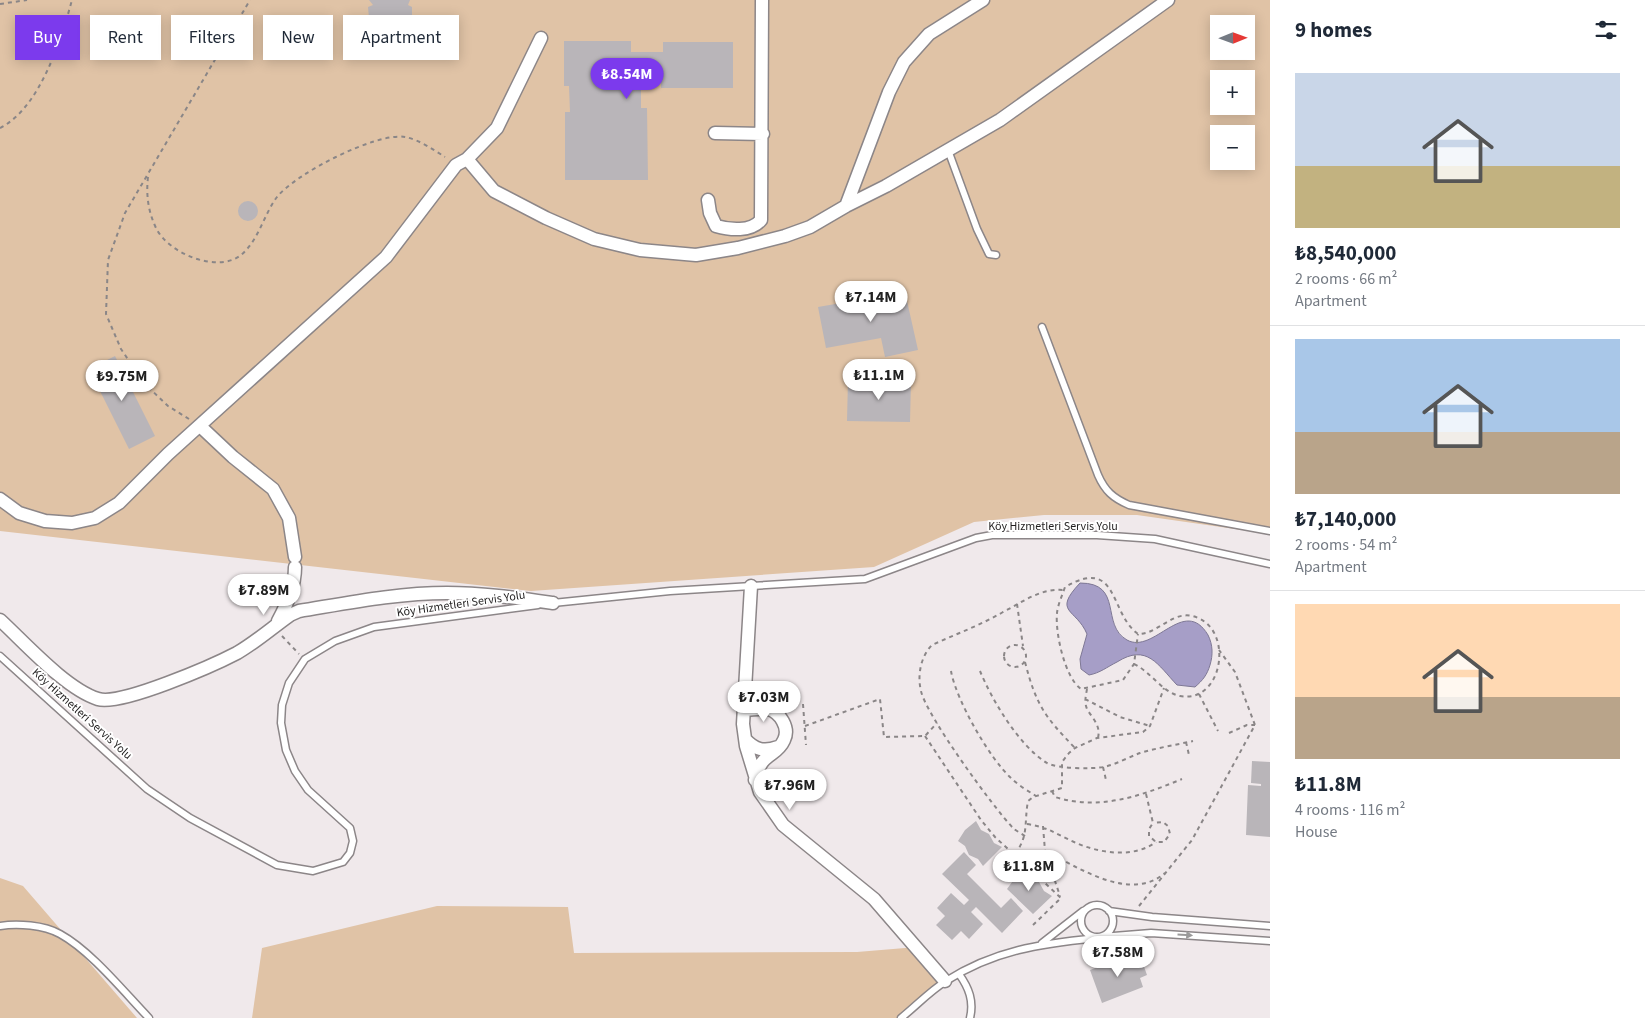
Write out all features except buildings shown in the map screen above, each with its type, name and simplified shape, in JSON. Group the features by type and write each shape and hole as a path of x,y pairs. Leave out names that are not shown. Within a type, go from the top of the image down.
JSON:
{"street":[{"path":"708,200 710,213 716,226 732,228 751,227 761,220 763,134 762,0"},
{"path":"846,206 889,92 904,62 930,34 983,0"},
{"path":"462,162 494,191 546,218 594,239 640,250 696,255 738,248 810,227 886,186 1000,120 1168,0"},
{"path":"0,500 19,513 44,520 72,523 95,518 119,503 200,426 386,257 462,162 497,128 541,38"},
{"path":"715,133 763,134"},
{"path":"200,426 233,457 273,489 289,518 295,562 295,578 288,604 275,625"},
{"path":"751,586 744,710 745,739 755,780 760,792 783,825 874,899 945,981"},
{"path":"0,620 78,689 99,700 125,696 165,685 238,652 275,625 300,611 378,598 446,593 494,595 553,603"},
{"path":"744,710 768,710 781,717 786,729 784,740 763,758 758,767 755,780"},
{"path":"745,739 753,747 763,750 778,747"}],"lane":[{"path":"948,150 977,229 989,254 996,255"},
{"path":"1042,327 1098,475 1105,489 1115,498 1129,505 1270,531"},
{"name":"Köy Hizmetleri Servis Yolu","path":"0,656 147,788 175,808 276,865 312,871 343,862 350,853 353,841 350,828 308,790 295,771 286,750 281,724 282,705 289,682 306,660 335,641 374,628 606,596 865,579 976,538 992,535 1097,535 1155,539 1270,564"},
{"path":"1041,944 1085,910 1100,905 1109,911 1135,915 1270,926"},
{"path":"1085,910 1080,919 1082,930 1099,938 1106,935 1113,926 1109,911"},
{"path":"0,926 31,926 58,933 77,946 149,1018"},
{"path":"901,1018 945,981 1012,950 1041,944 1151,933 1270,941"},
{"path":"959,974 969,988 972,1009 970,1018"}],"path":[{"path":"0,4 27,0"},
{"path":"0,128 24,107 46,75 63,32 72,0"},
{"path":"200,426 168,406 144,383 121,348 106,314 108,260 125,213 250,0"},
{"path":"148,174 146,195 157,230 185,254 201,262 224,262 241,255 252,241 276,198 288,186 352,148 374,140 405,137 462,162"},
{"path":"1134,664 1146,669 1168,692 1189,697 1199,694 1210,687 1216,674 1219,650 1215,634 1199,618 1175,617 1145,634 1138,634 1124,619 1115,596 1108,585 1099,580 1086,578 1071,584 1064,590 1057,614 1062,651 1074,684 1081,690 1123,680 1134,664 1138,634"},
{"path":"1025,836 1014,829 993,804 937,723 920,690 920,675 925,652 932,644 1034,595 1054,589 1064,590"},
{"path":"1017,604 1025,662 1036,699 1045,717 1075,748"},
{"path":"275,625 284,639 306,660"},
{"path":"1023,647 1012,645 1006,650 1004,657 1007,664 1015,667 1025,662"},
{"path":"1135,915 1192,840 1255,725 1235,672 1219,650"},
{"path":"951,671 958,696 998,764 1011,778 1036,796"},
{"path":"980,671 990,694 1025,742 1048,763 1062,767 1103,767 1142,753 1193,741"},
{"path":"1015,854 1022,845 1025,836 1028,801 1036,796 1062,788 1062,762 1075,748 1097,738 1143,732 1150,726 1164,687"},
{"path":"1087,689 1085,699 1088,709 1093,714 1097,738"},
{"path":"1199,694 1218,731"},
{"path":"805,726 880,698 884,737 926,736 937,723"},
{"path":"1085,699 1120,717 1150,726"},
{"path":"803,704 806,745"},
{"path":"1229,733 1247,725 1255,725"},
{"path":"926,736 980,820 995,837 1061,898"},
{"path":"1186,742 1189,755"},
{"path":"1103,767 1106,780"},
{"path":"1052,791 1055,796 1077,803 1117,801 1182,780"},
{"path":"1146,793 1153,823 1148,832 1151,839 1156,842"},
{"path":"1027,824 1043,826 1073,842 1104,851 1123,853 1138,851 1156,842 1166,840 1170,830 1163,822 1153,823"},
{"path":"1043,826 1045,851 1061,898"},
{"path":"1045,851 1097,878 1114,883 1148,882 1160,878 1169,870"},
{"path":"1033,925 1061,898"}],"shaded area":[{"path":"0,0 1270,0 1270,534 1137,515 1044,515 974,522 874,567 531,591 0,531"},
{"path":"1080,583 1094,585 1102,590 1107,597 1114,625 1127,640 1137,642 1148,640 1179,623 1189,621 1199,624 1211,642 1212,658 1208,672 1195,687 1177,685 1158,664 1144,656 1136,655 1127,657 1089,675 1081,669 1080,659 1087,634 1067,605 1072,593"},
{"path":"0,878 23,886 137,1018 0,1018"},
{"path":"437,906 568,907 574,953 857,952 917,947 945,981 901,1018 252,1018 262,948"}]}
